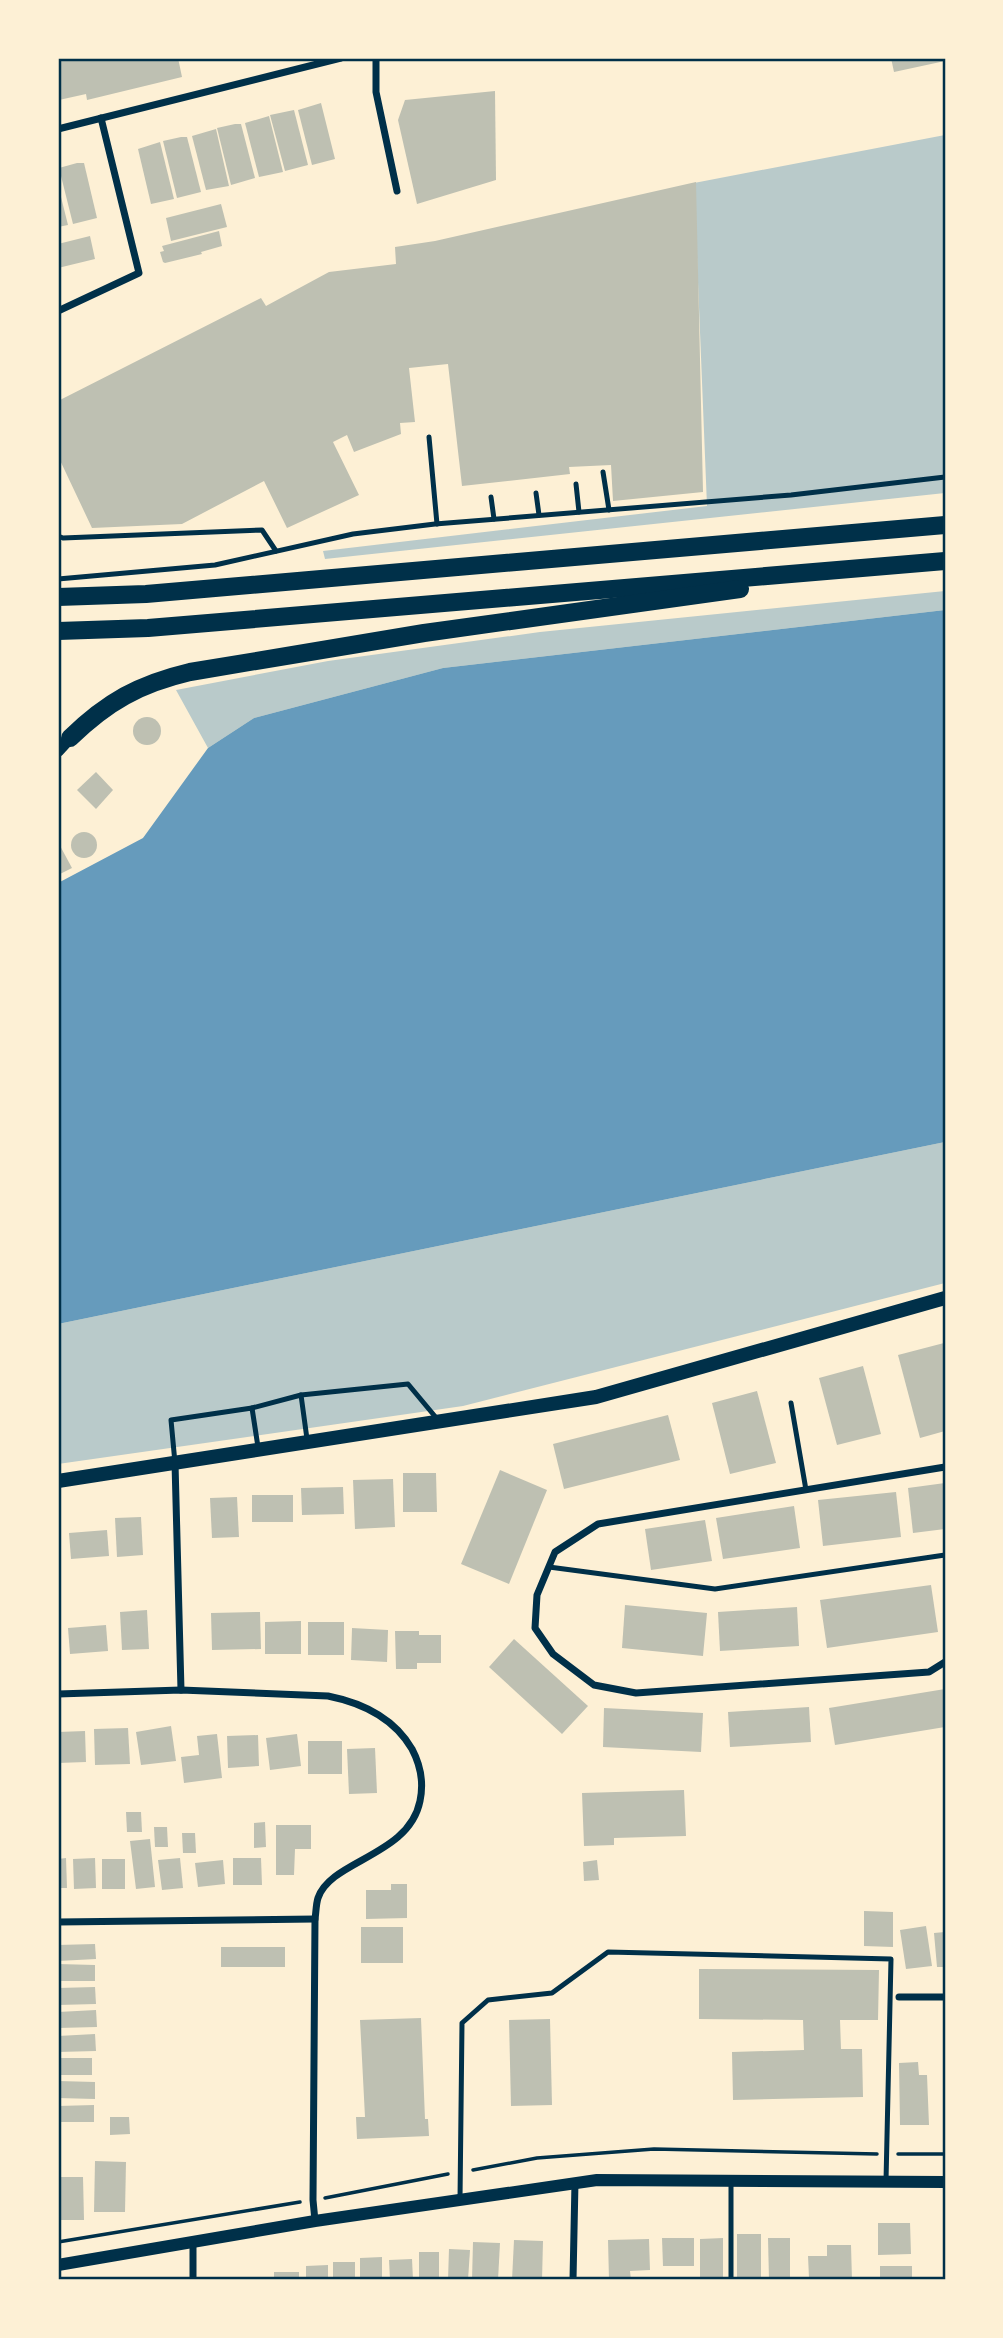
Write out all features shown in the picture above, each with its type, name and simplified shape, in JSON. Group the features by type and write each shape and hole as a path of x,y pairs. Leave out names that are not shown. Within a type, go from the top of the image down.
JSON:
{"highway":[{"path":"58,597 146,594 943,525"},
{"path":"58,631 162,627 945,561"},
{"path":"64,745 113,701 163,678 190,672 436,631 599,611 906,565"}],"main road":[{"path":"58,1481 596,1397 945,1298"}],"street":[{"path":"58,129 341,58"},
{"path":"376,58 376,92 397,191"},
{"path":"58,311 139,273 101,118"},
{"path":"175,1463 181,1690"},
{"path":"945,1467 598,1524 555,1552 537,1595 536,1628 553,1654 594,1685 636,1693 929,1672 945,1662"},
{"path":"58,1694 181,1690 328,1696 344,1699 366,1707 387,1720 407,1741 420,1764 423,1790 418,1814 405,1831 334,1878 318,1896 315,1919 315,2221"},
{"path":"58,1922 315,1919"},
{"path":"899,1997 945,1997"},
{"path":"58,2265 315,2221 575,2182 731,2179 945,2182"},
{"path":"573,2280 575,2182"},
{"path":"193,2244 193,2280"}],"lane":[{"path":"429,437 437,524"},
{"path":"603,472 609,510"},
{"path":"58,579 215,565 353,534 437,524 791,495 945,477"},
{"path":"576,484 579,512"},
{"path":"536,493 539,515"},
{"path":"491,497 494,519"},
{"path":"58,536 63,538 262,530 276,551"},
{"path":"175,1463 171,1420 252,1408 301,1395 408,1384 439,1422"},
{"path":"301,1395 308,1443"},
{"path":"791,1403 806,1490"},
{"path":"252,1408 259,1450"},
{"path":"549,1567 715,1588 945,1555"},
{"path":"460,2200 462,2023 488,2000 552,1993 608,1952 891,1959 886,2181"},
{"path":"731,2179 731,2280"}],"shaded area":[{"path":"945,135 945,493 325,559 323,551 707,506 694,183"},
{"path":"945,591 945,610 443,668 254,718 208,748 176,690 328,661 540,632"},
{"path":"945,1142 945,1283 463,1406 58,1464 58,1324"}],"water":[{"path":"945,610 945,1142 58,1324 58,883 143,838 208,748 254,718 443,668"}],"building":[{"path":"58,58 178,58 182,77 87,100 86,94 59,100"},
{"path":"891,58 945,58 945,61 894,72"},
{"path":"495,91 496,180 417,204 398,120 405,100"},
{"path":"321,103 335,159 312,165 298,110"},
{"path":"294,110 308,165 285,171 270,115"},
{"path":"269,116 283,172 259,177 245,123"},
{"path":"241,124 255,178 231,185 217,128"},
{"path":"216,129 229,186 206,190 192,136"},
{"path":"187,137 201,192 177,198 163,141"},
{"path":"160,142 174,199 151,204 138,149"},
{"path":"84,163 97,218 73,224 59,168"},
{"path":"696,182 703,492 613,501 611,465 569,467 570,474 462,486 448,364 409,368 415,422 400,423 401,434 354,452 347,435 333,442 359,495 287,528 264,481 182,524 92,528 58,456 58,401 261,298 266,306 329,272 396,264 395,247 435,241"},
{"path":"58,185 68,225 58,227"},
{"path":"221,204 227,227 171,241 166,218"},
{"path":"219,231 222,246 201,252 202,254 163,262 160,252 164,251 162,246"},
{"path":"90,236 95,259 58,268 58,244"},
{"path":"147,717 157,721 161,731 157,741 147,745 137,741 133,731 137,721"},
{"path":"96,772 113,790 96,809 77,790"},
{"path":"84,832 93,836 97,845 93,854 84,858 75,854 71,845 75,836"},
{"path":"58,842 72,868 58,875"},
{"path":"944,1343 945,1431 920,1438 898,1355"},
{"path":"863,1366 881,1434 837,1445 819,1378"},
{"path":"757,1391 776,1463 730,1474 712,1403"},
{"path":"668,1415 680,1460 564,1489 553,1444"},
{"path":"500,1470 547,1490 509,1584 461,1564"},
{"path":"403,1473 436,1473 437,1512 403,1512"},
{"path":"393,1479 395,1527 355,1529 353,1480"},
{"path":"945,1483 945,1529 913,1533 908,1488"},
{"path":"343,1487 344,1514 302,1515 301,1488"},
{"path":"896,1492 901,1537 823,1546 818,1500"},
{"path":"252,1495 293,1495 293,1522 252,1522"},
{"path":"237,1497 239,1537 212,1538 210,1498"},
{"path":"794,1506 800,1548 723,1559 716,1518"},
{"path":"141,1517 143,1555 117,1557 115,1518"},
{"path":"705,1520 712,1561 651,1570 645,1529"},
{"path":"107,1530 109,1556 71,1559 69,1533"},
{"path":"931,1585 938,1632 827,1648 820,1600"},
{"path":"625,1605 707,1613 703,1656 622,1648"},
{"path":"797,1607 799,1646 720,1651 718,1612"},
{"path":"147,1610 149,1649 122,1650 120,1612"},
{"path":"260,1612 261,1649 212,1650 211,1613"},
{"path":"301,1621 301,1654 265,1654 265,1622"},
{"path":"308,1622 344,1622 344,1655 308,1655"},
{"path":"106,1625 108,1651 70,1654 68,1628"},
{"path":"352,1628 388,1630 387,1662 351,1660"},
{"path":"395,1631 441,1635 441,1663 417,1663 417,1669 396,1669"},
{"path":"514,1639 588,1706 562,1734 489,1667"},
{"path":"945,1689 945,1727 835,1745 829,1708"},
{"path":"809,1707 811,1742 730,1747 728,1712"},
{"path":"604,1708 703,1713 701,1752 603,1747"},
{"path":"171,1726 176,1761 141,1765 136,1732"},
{"path":"128,1728 130,1764 95,1765 94,1729"},
{"path":"85,1731 86,1762 58,1763 58,1732"},
{"path":"217,1734 222,1778 184,1783 181,1757 199,1755 197,1736"},
{"path":"297,1734 301,1766 270,1770 266,1738"},
{"path":"258,1735 259,1766 228,1768 227,1736"},
{"path":"308,1741 342,1741 342,1774 308,1774"},
{"path":"375,1748 377,1793 349,1794 347,1749"},
{"path":"684,1790 686,1836 614,1838 614,1845 584,1846 582,1793"},
{"path":"126,1812 141,1812 142,1832 127,1832"},
{"path":"265,1822 266,1847 254,1848 254,1823"},
{"path":"276,1825 311,1825 311,1849 295,1849 294,1875 276,1875"},
{"path":"154,1827 167,1827 168,1847 155,1847"},
{"path":"182,1833 195,1833 196,1853 183,1853"},
{"path":"150,1839 155,1887 136,1889 130,1841"},
{"path":"66,1858 67,1888 58,1888 58,1859"},
{"path":"95,1858 96,1888 74,1889 73,1859"},
{"path":"180,1858 183,1888 162,1890 158,1860"},
{"path":"233,1858 261,1858 262,1885 233,1885"},
{"path":"102,1859 125,1859 125,1889 102,1889"},
{"path":"223,1860 225,1884 198,1887 195,1863"},
{"path":"597,1860 599,1880 584,1881 583,1862"},
{"path":"391,1884 407,1884 407,1918 366,1919 366,1890 391,1890"},
{"path":"864,1911 893,1912 893,1947 864,1946"},
{"path":"926,1926 932,1966 906,1969 900,1930"},
{"path":"361,1927 403,1927 403,1963 361,1963"},
{"path":"945,1932 945,1967 937,1967 934,1933"},
{"path":"95,1944 96,1959 58,1961 58,1945"},
{"path":"221,1947 285,1947 285,1967 221,1967"},
{"path":"58,1964 95,1965 95,1981 58,1981"},
{"path":"699,1969 879,1970 878,2020 840,2020 841,2049 862,2049 863,2097 733,2100 732,2052 804,2050 803,2020 699,2019"},
{"path":"95,1987 96,2004 58,2005 58,1988"},
{"path":"96,2010 97,2027 58,2028 58,2012"},
{"path":"421,2018 425,2119 428,2119 429,2136 357,2139 356,2117 365,2117 360,2020"},
{"path":"550,2019 552,2105 511,2106 509,2020"},
{"path":"95,2034 96,2051 58,2052 58,2036"},
{"path":"58,2058 92,2058 92,2075 58,2075"},
{"path":"918,2062 919,2075 927,2075 929,2125 900,2125 899,2063"},
{"path":"58,2081 95,2082 95,2099 58,2098"},
{"path":"94,2105 94,2122 58,2122 58,2106"},
{"path":"110,2117 129,2117 130,2134 110,2135"},
{"path":"95,2161 126,2162 125,2212 94,2212"},
{"path":"58,2177 83,2177 84,2220 58,2220"},
{"path":"878,2223 910,2223 911,2254 878,2255"},
{"path":"737,2234 761,2234 761,2280 737,2280"},
{"path":"662,2238 694,2238 694,2266 663,2266"},
{"path":"723,2238 723,2280 700,2280 700,2239"},
{"path":"768,2238 790,2238 790,2280 769,2280"},
{"path":"649,2239 650,2270 630,2271 631,2280 609,2280 608,2240"},
{"path":"514,2240 543,2241 542,2280 512,2280"},
{"path":"473,2242 500,2243 498,2280 472,2280"},
{"path":"827,2245 851,2245 852,2280 809,2278 808,2256 827,2256"},
{"path":"449,2249 470,2250 468,2280 448,2280"},
{"path":"419,2252 439,2252 439,2280 419,2280"},
{"path":"382,2257 382,2280 360,2280 360,2258"},
{"path":"412,2259 413,2280 390,2280 389,2260"},
{"path":"333,2262 355,2262 355,2280 333,2280"},
{"path":"328,2265 328,2280 306,2280 306,2266"},
{"path":"880,2266 912,2266 912,2280 880,2280"},
{"path":"274,2272 299,2272 299,2280 274,2280"}]}
